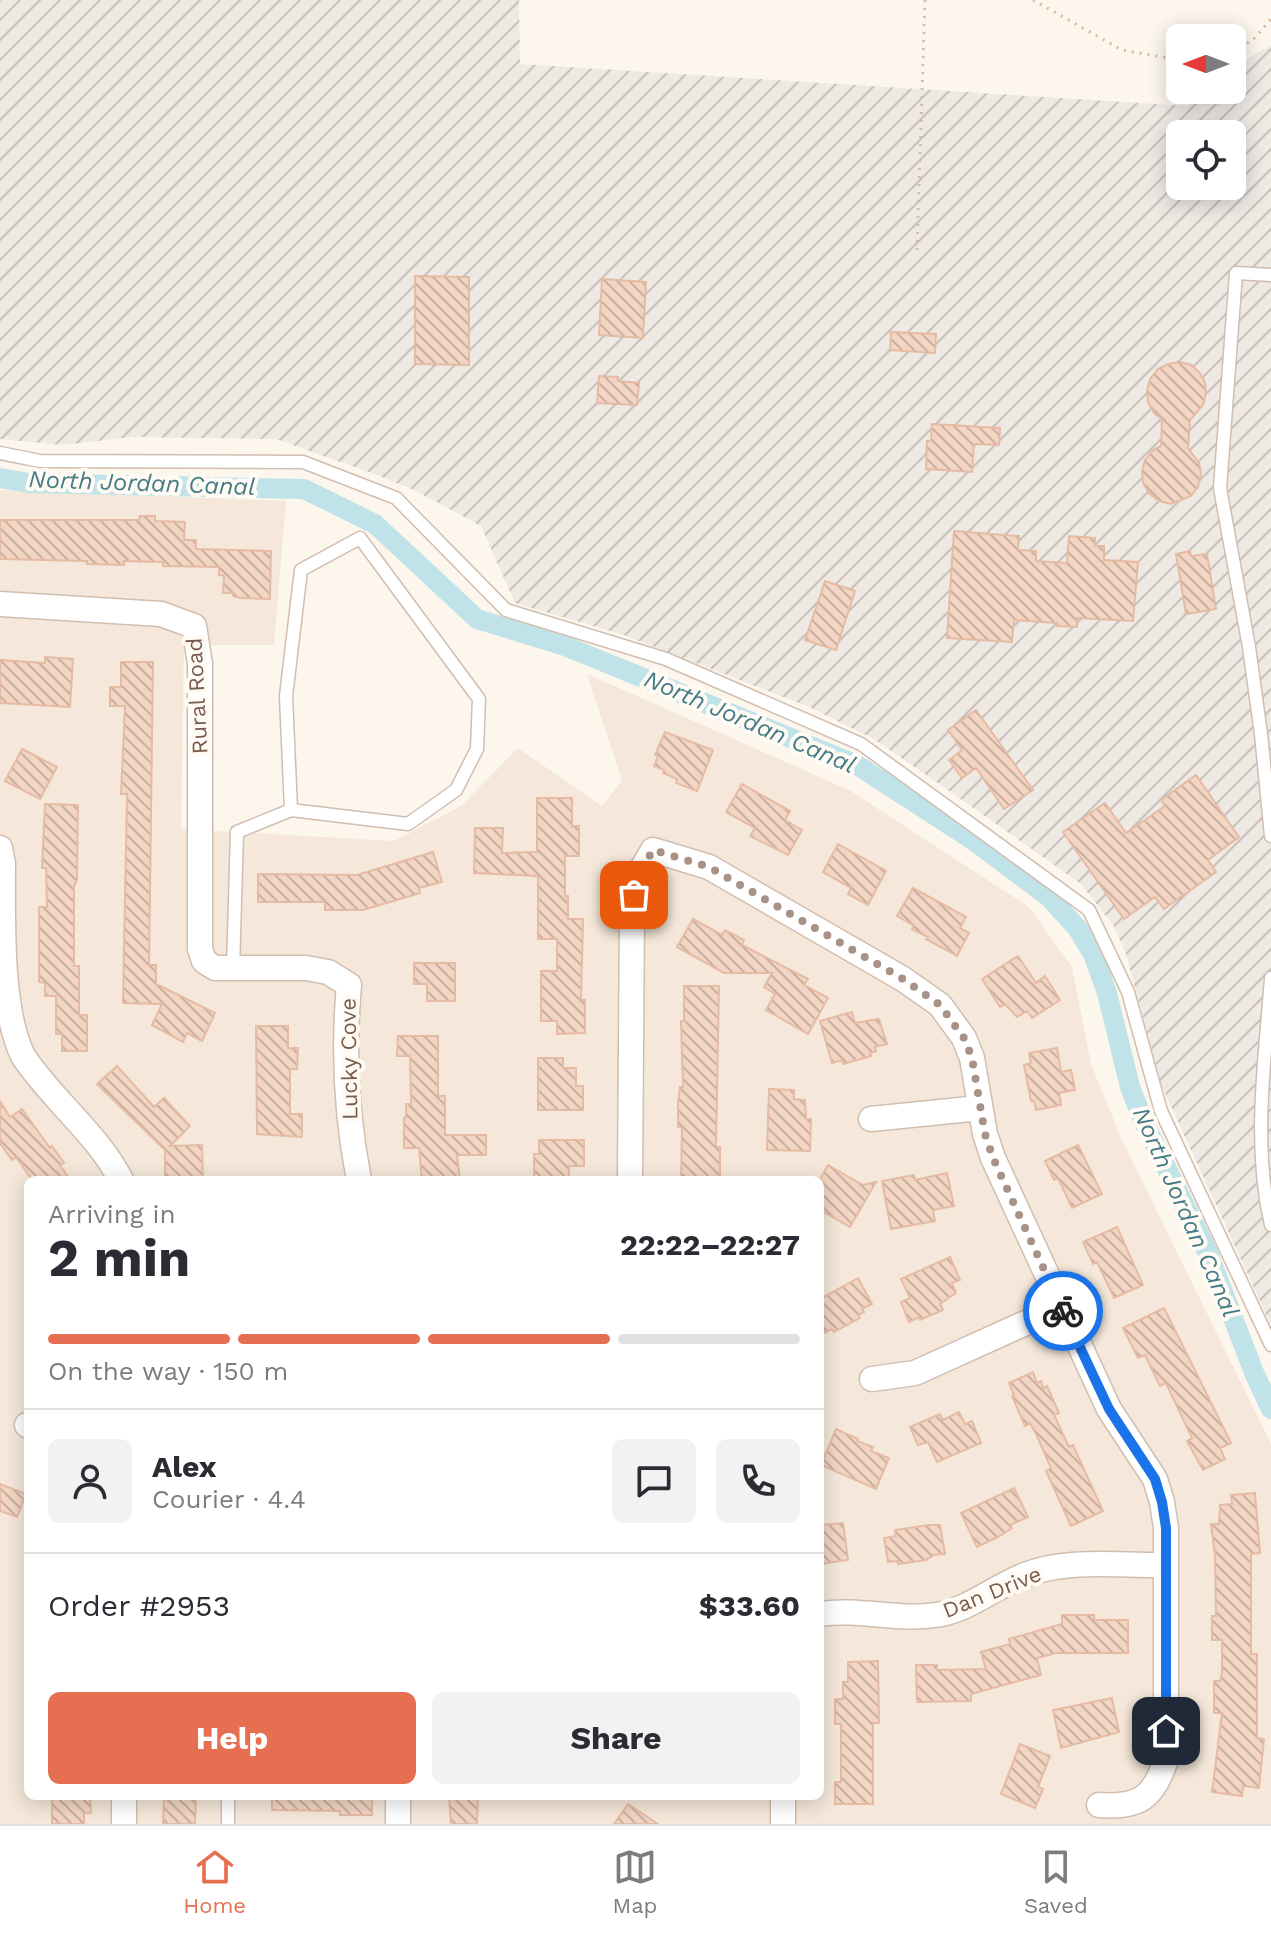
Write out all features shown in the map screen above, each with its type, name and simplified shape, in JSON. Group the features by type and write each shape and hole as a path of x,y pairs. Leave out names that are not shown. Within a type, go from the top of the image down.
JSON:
{"street":[{"name":"Rural Road","path":"0,604 161,614 194,626 200,664 200,937 204,961 215,968 233,969"},
{"path":"0,848 3,864 3,987 6,1015 13,1038 63,1106 111,1161 119,1176"},
{"path":"630,1176 632,912 637,877 653,850 709,867 940,1005 964,1038 978,1082 980,1108 993,1158 1109,1409 1155,1479 1162,1502 1166,1528 1166,1759 1159,1783 1143,1798 1120,1806 1099,1805"},
{"name":"Lucky Cove","path":"233,969 306,968 328,972 349,985 344,1033 346,1090 358,1176"},
{"path":"871,1119 980,1108"},
{"path":"872,1379 915,1373 1061,1307"},
{"name":"Dan Drive","path":"824,1613 846,1610 914,1617 937,1615 960,1609 1026,1574 1049,1568 1165,1565"},
{"path":"124,1800 124,1824"},
{"path":"398,1800 398,1824"},
{"path":"783,1800 783,1824"}],"lane":[{"path":"1271,275 1236,273 1220,468 1224,515 1249,647 1271,836"},
{"path":"0,453 40,461 303,462 396,498 506,610 666,659 861,744 1089,910 1128,992 1161,1111 1271,1345"},
{"path":"233,969 237,832 291,810 408,824 456,790 477,749 479,699 360,538 301,570 286,696 291,810"},
{"path":"1271,978 1260,1136 1261,1173 1271,1225"},
{"path":"228,1800 228,1824"}],"path":[{"path":"917,250 925,0"},
{"path":"1033,0 1122,50 1166,58"},
{"path":"1246,43 1252,41 1271,19"}],"shaded area":[{"path":"0,0 519,0 520,64 1189,106 1246,104 1246,60 1271,45 1271,1325 1161,1084 1126,954 1113,925 1081,884 874,739 809,707 624,635 515,603 481,526 414,490 276,439 131,437 63,445 0,439"},
{"path":"0,490 286,501 274,645 184,645 181,829 394,841 461,806 518,748 602,806 622,780 587,674 849,790 1029,907 1072,967 1091,1064 1122,1140 1271,1444 1271,1824 0,1824"}],"building":[{"path":"415,276 469,277 469,365 415,364"},
{"path":"602,279 646,282 643,338 599,335"},
{"path":"891,332 936,334 935,353 890,350"},
{"path":"1180,362 1191,365 1205,382 1203,405 1190,420 1188,448 1199,463 1201,473 1198,487 1191,496 1171,504 1159,501 1143,483 1145,460 1161,446 1162,419 1148,402 1147,391 1150,379 1158,369"},
{"path":"599,376 639,383 637,405 597,403"},
{"path":"932,424 1000,428 999,445 974,444 972,472 926,469 927,441 931,441"},
{"path":"140,516 155,516 155,521 185,522 184,540 196,540 196,549 271,551 270,599 240,598 233,596 233,593 223,593 224,576 219,575 219,567 163,566 163,562 124,561 124,565 0,559 0,520 139,520"},
{"path":"954,531 1019,536 1018,550 1036,551 1036,561 1067,563 1069,536 1095,538 1095,546 1104,546 1104,560 1138,562 1133,621 1077,618 1077,627 1014,620 1012,642 947,638"},
{"path":"1190,551 1191,556 1207,554 1216,609 1186,614 1176,554"},
{"path":"825,581 855,591 836,650 805,640"},
{"path":"45,657 73,659 70,707 0,703 0,660 45,663"},
{"path":"121,662 153,662 149,965 156,965 156,984 215,1013 202,1041 187,1033 183,1042 152,1025 162,1004 123,1003 127,794 121,794 125,706 110,706 110,687 121,687"},
{"path":"976,710 1033,790 1004,809 976,768 962,778 949,760 962,750 948,730"},
{"path":"665,732 713,750 697,791 676,783 677,779 654,766 658,756 655,755"},
{"path":"22,749 57,767 40,799 5,781"},
{"path":"1196,775 1239,837 1208,860 1216,872 1164,909 1155,897 1124,919 1063,832 1105,803 1126,833 1165,806 1161,800"},
{"path":"742,784 790,811 785,820 802,830 788,855 750,836 755,828 726,812"},
{"path":"537,798 572,798 572,826 579,826 579,856 565,856 565,896 568,896 568,919 583,919 581,1000 585,1000 585,1033 557,1034 557,1021 541,1021 541,971 557,971 557,939 538,939 538,876 474,873 475,828 503,828 502,853 537,852"},
{"path":"45,804 78,805 74,966 79,966 79,1015 87,1015 87,1051 62,1051 62,1034 56,1034 56,996 45,996 45,983 39,982 39,907 47,907 46,868 42,868"},
{"path":"838,844 886,871 868,905 848,894 851,888 823,872"},
{"path":"433,852 442,882 419,888 420,893 363,910 325,910 325,902 258,902 258,874 357,875"},
{"path":"913,888 966,917 960,928 969,933 957,956 926,939 928,937 897,916"},
{"path":"693,919 722,935 725,930 744,940 742,945 808,979 804,985 828,998 808,1034 766,1010 775,994 764,987 772,973 724,973 677,947"},
{"path":"1018,956 1036,983 1045,976 1060,1000 1032,1018 1027,1011 1017,1017 1005,1004 1000,1007 982,979"},
{"path":"414,963 455,963 455,1001 427,1001 427,984 414,984"},
{"path":"684,986 719,986 716,1147 720,1147 720,1176 681,1176 682,1127 678,1127 678,1103 680,1087 683,1087 681,1021 684,1021"},
{"path":"852,1012 855,1023 879,1019 887,1044 875,1047 876,1051 870,1053 871,1056 843,1064 842,1060 832,1063 820,1021"},
{"path":"256,1026 288,1026 288,1048 298,1048 297,1069 290,1069 290,1114 302,1114 302,1137 257,1134"},
{"path":"398,1036 438,1036 438,1096 445,1096 445,1135 486,1135 486,1155 457,1155 460,1176 422,1176 419,1148 404,1148 406,1104 411,1104 410,1056 397,1056"},
{"path":"1057,1048 1061,1072 1071,1070 1075,1090 1059,1093 1061,1105 1036,1110 1034,1101 1031,1101 1024,1065 1031,1063 1029,1053"},
{"path":"538,1058 563,1058 563,1068 576,1068 576,1086 583,1086 583,1110 538,1110"},
{"path":"117,1066 154,1107 164,1098 190,1126 170,1146 202,1145 203,1176 165,1176 165,1150 97,1084"},
{"path":"769,1089 794,1090 794,1099 805,1100 806,1119 811,1119 810,1151 767,1150"},
{"path":"0,1101 10,1117 22,1109 64,1163 60,1165 67,1176 29,1176 16,1157 12,1160 0,1143"},
{"path":"539,1140 584,1140 584,1166 569,1166 569,1176 534,1176 534,1154 539,1154"},
{"path":"1078,1145 1102,1194 1072,1208 1058,1178 1054,1180 1045,1161"},
{"path":"828,1165 863,1185 876,1182 850,1227 824,1212 822,1176"},
{"path":"947,1173 954,1206 933,1210 935,1221 891,1229 882,1181 914,1175 915,1180"},
{"path":"1117,1227 1143,1285 1114,1298 1097,1262 1093,1264 1083,1242"},
{"path":"950,1257 960,1280 952,1283 956,1293 940,1304 943,1310 909,1322 901,1302 910,1298 901,1279"},
{"path":"858,1278 872,1304 862,1309 864,1312 858,1315 860,1318 834,1332 832,1329 824,1333 824,1297"},
{"path":"1164,1308 1231,1443 1220,1448 1225,1459 1203,1470 1187,1441 1192,1438 1166,1383 1160,1386 1145,1355 1138,1358 1123,1328"},
{"path":"1033,1372 1037,1383 1041,1381 1043,1388 1047,1386 1059,1413 1054,1415 1069,1447 1073,1445 1103,1511 1071,1526 1046,1471 1051,1468 1036,1434 1030,1423 1025,1426 1012,1396 1009,1383"},
{"path":"959,1412 965,1424 972,1421 981,1443 937,1462 928,1442 918,1445 910,1427 940,1414 943,1420"},
{"path":"836,1429 873,1447 871,1451 889,1458 876,1489 824,1466 824,1458"},
{"path":"0,1484 24,1493 17,1517 0,1511"},
{"path":"1014,1488 1028,1517 977,1547 961,1513"},
{"path":"1255,1493 1260,1553 1251,1554 1251,1654 1257,1654 1257,1738 1264,1739 1259,1788 1243,1786 1242,1796 1212,1792 1222,1713 1214,1713 1214,1681 1220,1681 1222,1673 1222,1640 1212,1640 1212,1616 1216,1616 1211,1524 1219,1524 1220,1505 1232,1504 1231,1495"},
{"path":"843,1523 848,1560 824,1563 824,1525"},
{"path":"940,1525 945,1554 898,1564 898,1561 888,1562 884,1538 896,1536 895,1530"},
{"path":"1062,1615 1094,1615 1094,1620 1128,1620 1128,1653 1056,1653 1037,1658 1041,1675 971,1694 971,1701 917,1702 916,1665 937,1665 937,1670 986,1669 981,1652 1010,1644 1009,1639 1062,1624"},
{"path":"878,1661 879,1723 873,1723 873,1804 835,1804 835,1782 841,1782 841,1724 835,1724 835,1699 843,1699 843,1682 848,1682 848,1662"},
{"path":"1112,1698 1119,1732 1061,1748 1053,1710"},
{"path":"1020,1744 1050,1756 1038,1787 1043,1789 1035,1808 1001,1794"},
{"path":"52,1800 90,1800 91,1813 84,1813 84,1824 52,1824"},
{"path":"164,1800 196,1800 195,1824 163,1824"},
{"path":"272,1800 372,1800 372,1815 272,1810"},
{"path":"449,1800 478,1800 477,1824 451,1824"},
{"path":"628,1804 658,1824 614,1824"}],"waterway":[{"name":"North Jordan Canal","path":"0,478 29,483 304,489 375,524 477,619 565,646 857,765 973,840 1049,897 1078,929 1093,954 1107,993 1130,1087 1208,1253 1271,1409"}],"way so far":[{"path":"634,895 637,877 653,850 694,860 903,979 940,1005 964,1038 978,1082 985,1134 993,1158 1063,1311"}],"route":[{"path":"1063,1311 1109,1409 1155,1479 1162,1502 1166,1528 1166,1731"}]}
